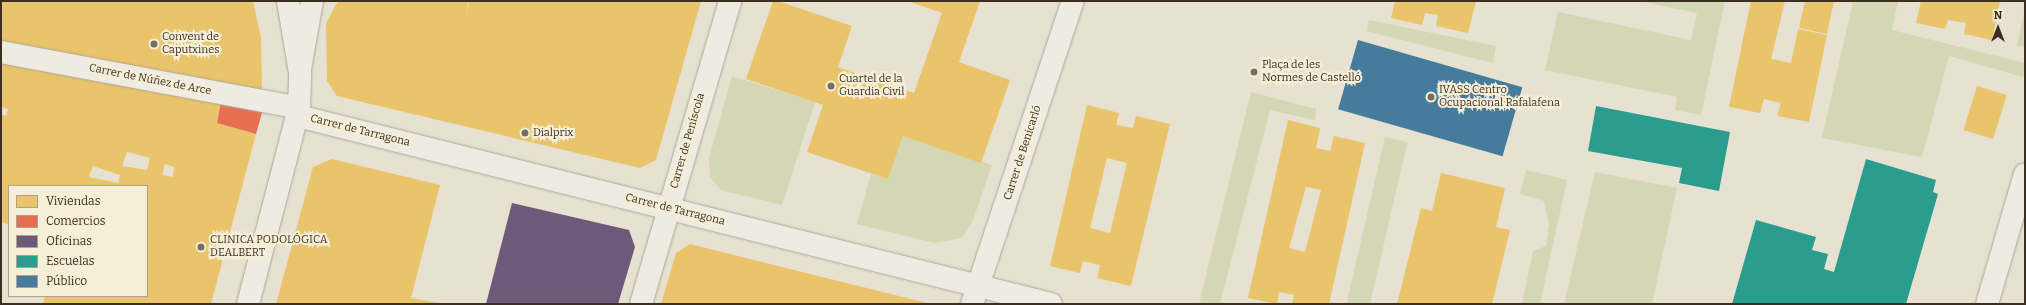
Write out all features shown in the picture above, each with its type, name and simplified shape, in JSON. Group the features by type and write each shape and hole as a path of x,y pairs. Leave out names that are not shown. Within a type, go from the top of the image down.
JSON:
{"street":[{"path":"288,1 300,73"},
{"path":"248,304 299,112 300,73 312,1"},
{"name":"Carrer de Peníscola","path":"641,304 730,1"},
{"name":"Carrer de Benicarló","path":"975,295 1073,1"},
{"name":"Carrer de Núñez de Arce","path":"1,52 299,112"},
{"name":"Carrer de Tarragona","path":"299,112 669,209 975,295 1051,304"},
{"path":"1987,304 2025,174"}],"green space":[{"path":"1639,1 1725,1 1701,115 1675,110 1677,97 1545,70 1558,12 1691,40 1697,13"},
{"path":"1853,1 1898,1 1892,30 2025,63 2023,77 1949,56 1922,157 1822,138"},
{"path":"2025,8 2025,47 2017,46"},
{"path":"1369,20 1496,46 1493,63 1367,31"},
{"path":"732,76 815,102 782,205 721,190 710,177 709,158"},
{"path":"1251,92 1316,109 1315,120 1270,110 1220,304 1199,304"},
{"path":"903,136 992,165 973,220 962,238 935,243 857,224 871,174 888,179"},
{"path":"1385,137 1407,142 1370,304 1346,304"},
{"path":"1526,170 1567,180 1540,304 1522,304 1533,251 1546,246 1549,225 1544,201 1520,194"},
{"path":"1595,172 1677,188 1652,304 1564,304"}],"building: Viviendas":[{"name":"Convent de Caputxines","path":"1,1 253,1 261,38 262,90 1,41"},
{"path":"338,1 468,1 467,17 469,1 701,1 656,160 640,168 337,96 327,81 326,23"},
{"name":"Cuartel de la Guardia Civil","path":"773,1 778,1 852,26 838,67 914,93 942,13 908,1 980,1 959,62 1010,80 981,163 903,136 888,179 807,152 823,105 746,79"},
{"path":"1395,1 1476,1 1468,33 1436,26 1438,15 1425,13 1422,25 1391,18"},
{"path":"1751,1 1785,1 1771,59 1791,63 1798,29 1827,35 1809,122 1777,116 1781,103 1764,99 1760,113 1729,107"},
{"path":"1805,1 1834,1 1827,34 1799,28"},
{"path":"1921,1 2000,1 1992,40 1964,34 1966,23 1948,20 1945,29 1916,23"},
{"path":"1,61 221,101 217,123 256,134 211,304 43,304 45,297 148,297 148,185 8,185 8,224 1,222 1,114 6,116 8,109 1,107","holes":["127,152 150,158 147,170 122,166","165,164 174,167 173,177 162,175","93,166 120,175 118,183 89,177"]},
{"path":"1977,86 2007,95 1993,139 1964,130"},
{"path":"1087,105 1119,113 1116,125 1133,128 1136,116 1170,124 1131,286 1097,278 1100,265 1083,261 1080,273 1050,266","holes":["1107,158 1127,163 1110,233 1090,228"]},
{"path":"1288,120 1320,128 1316,148 1330,151 1334,136 1365,143 1329,304 1292,304 1294,295 1279,292 1277,304 1248,298","holes":["1306,187 1321,190 1305,252 1289,248"]},
{"path":"332,159 440,185 411,298 446,304 276,304 313,167"},
{"path":"1441,173 1505,188 1496,227 1510,230 1492,304 1397,304 1421,208 1432,211"},
{"path":"690,244 927,304 661,304 676,253"}],"building: Comercios":[{"path":"221,101 263,109 256,134 217,123"}],"building: Oficinas":[{"path":"512,203 629,230 635,247 618,304 486,304"}],"building: Escuelas":[{"path":"1596,106 1730,132 1719,191 1679,183 1682,168 1588,151"},
{"path":"1866,159 1936,180 1933,192 1938,194 1906,304 1732,304 1756,220 1816,237 1812,250 1828,254 1824,269 1834,272"}],"building: Público":[{"name":"IVASS Centro Ocupacional Rafalafena","path":"1358,40 1522,87 1503,156 1338,109"}],"place":[{"name":"Convent de Caputxines","path":"154,44"},
{"name":"Plaça de les Normes de Castelló","path":"1254,72"},
{"name":"Cuartel de la Guardia Civil","path":"831,86"},
{"name":"IVASS Centro Ocupacional Rafalafena","path":"1431,97"},
{"name":"Dialprix","path":"525,133"},
{"name":"CLINICA PODOLÓGICA DEALBERT","path":"201,247"}]}
